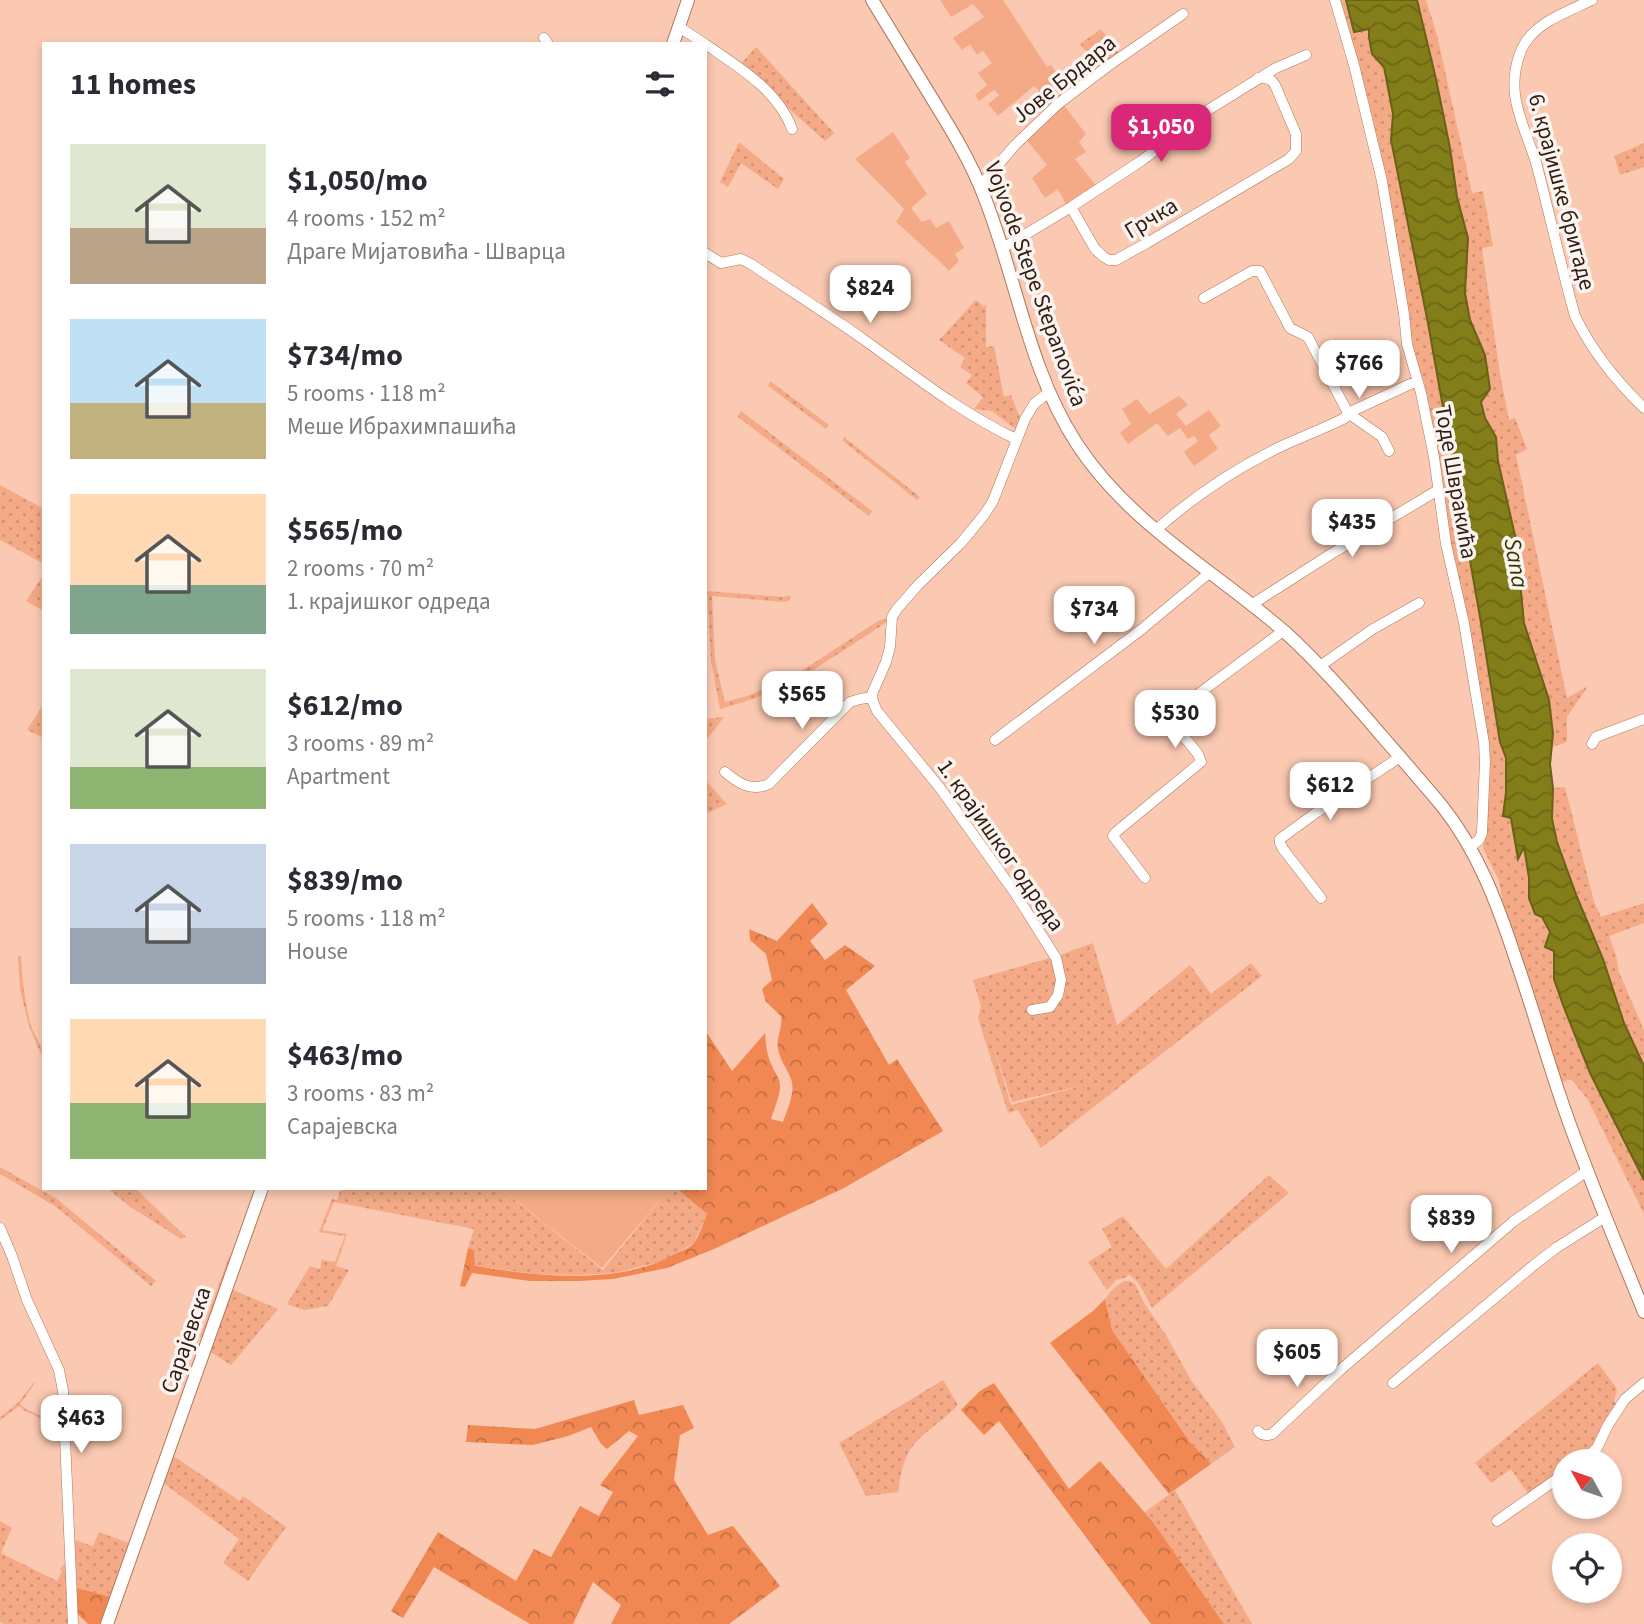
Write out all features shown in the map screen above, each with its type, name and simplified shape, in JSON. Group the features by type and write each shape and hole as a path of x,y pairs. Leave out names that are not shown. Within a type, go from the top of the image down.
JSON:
{"main road":[{"path":"674,42 688,0"},
{"name":"Vojvode Stepe Stepanovića","path":"872,0 973,169 1003,248 1029,340 1049,392 1088,460 1156,530 1251,604 1320,666 1443,808 1470,846 1488,882 1534,1012 1564,1108 1644,1312"},
{"name":"Сарајевска","path":"107,1624 261,1190"}],"street":[{"name":"Тоде Швракића","path":"1335,0 1382,181 1407,344 1434,457 1446,544 1464,624 1485,753 1482,833 1479,840 1470,846"},
{"name":"6. крајишке бригаде","path":"1592,0 1548,23 1525,43 1517,62 1515,95 1545,196 1575,316 1605,366 1644,408"},
{"name":"Јове Брдара","path":"980,186 1015,145 1058,104 1183,14"},
{"path":"679,27 702,42"},
{"path":"707,45 756,81 783,108 792,129"},
{"path":"1003,248 1141,161 1208,110 1258,78 1306,55"},
{"name":"Грчка","path":"1071,207 1095,249 1104,257 1116,260 1289,159 1294,155 1297,143 1292,124 1275,85 1271,80 1258,78"},
{"path":"707,254 721,263 741,259 751,264 944,396 1016,439"},
{"path":"1204,298 1252,271 1259,271 1290,328 1308,337 1348,414 1382,437 1389,450"},
{"path":"1156,530 1188,504 1250,463 1418,382"},
{"path":"725,772 746,787 763,787 769,784 850,702 872,697 890,647 892,617 918,585 961,543 984,515 993,501 1025,419 1034,404 1049,392"},
{"path":"1251,604 1438,489"},
{"path":"995,740 1142,629 1209,573"},
{"path":"1320,666 1374,629 1419,603"},
{"path":"1145,878 1113,836 1201,762 1198,754 1177,728 1176,716 1197,695 1283,631"},
{"name":"1. крајишког одреда","path":"872,697 877,711 940,788 1015,893 1056,958 1061,980 1058,996 1050,1007 1032,1010"},
{"path":"1592,744 1600,735 1644,719"},
{"path":"1321,898 1281,845 1280,839 1400,757"},
{"path":"1258,1431 1267,1436 1272,1433 1339,1371 1514,1221 1587,1171"},
{"path":"1393,1383 1534,1265 1605,1217"},
{"path":"0,1228 27,1300 59,1370 63,1391 73,1624"},
{"path":"1596,1449 1626,1399 1644,1383"},
{"path":"1497,1521 1552,1482"}],"shaded area":[{"path":"940,0 1003,0 1047,67 1051,65 1074,94 1062,103 1086,134 1079,142 1086,152 1075,159 1097,187 1067,206 1058,189 1045,198 1032,178 1047,165 1025,138 1053,106 1034,86 998,116 988,104 999,95 994,90 979,101 975,95 987,85 978,73 992,63 983,51 977,55 970,44 962,50 953,38 984,17 973,4 951,17"},
{"path":"1338,0 1353,0 1355,32 1369,29 1372,54 1384,67 1393,114 1391,143 1428,323 1500,742 1506,758 1503,815 1511,818 1518,857 1524,845 1529,898 1550,932 1554,951 1554,979 1590,1073 1644,1180 1644,1214 1588,1100 1572,1080 1561,1083 1503,903 1499,881 1483,848 1486,790 1477,676 1465,604 1447,524 1436,440 1424,382 1416,362 1383,162 1367,95"},
{"path":"1417,0 1426,0 1437,35 1472,193 1483,191 1493,246 1482,248 1500,374 1509,420 1515,418 1527,449 1516,455 1567,698 1588,686 1567,717 1567,742 1552,747 1549,700 1524,623 1516,540 1498,461 1496,437 1485,418 1481,401 1485,355 1470,320 1465,293 1468,238 1457,197 1436,79"},
{"path":"1101,29 1121,56 1101,70 1080,44"},
{"path":"756,47 834,133 825,141 740,65"},
{"path":"893,132 910,158 905,162 927,194 911,208 922,222 930,219 936,228 949,221 964,248 955,254 959,261 949,271 896,222 904,209 855,159"},
{"path":"739,142 784,179 778,189 741,163 728,187 720,182"},
{"path":"1644,143 1644,167 1620,175 1614,156"},
{"path":"976,300 984,307 986,304 986,347 994,346 1004,397 1011,395 1022,423 1019,427 1014,428 992,411 974,409 983,397 966,383 972,375 960,367 965,358 939,340"},
{"path":"770,381 829,425 826,429 768,386"},
{"path":"1179,396 1188,405 1176,414 1186,426 1209,410 1221,426 1209,435 1218,449 1194,466 1184,452 1198,441 1194,436 1188,439 1180,428 1168,436 1157,423 1128,444 1120,433 1131,424 1122,409 1137,399 1149,414"},
{"path":"741,411 872,511 869,516 738,417"},
{"path":"844,437 920,497 917,500 843,441"},
{"path":"0,485 42,508 42,563 0,540"},
{"path":"42,577 42,610 26,601"},
{"path":"707,591 783,597 791,595 790,600 784,602 712,596 715,660 725,702 750,695 797,674 878,621 885,619 887,622 801,678 753,699 720,709 711,661"},
{"path":"42,707 42,737 27,730"},
{"path":"724,717 707,739 707,719"},
{"path":"707,782 727,804 707,813"},
{"path":"1565,787 1594,902 1601,917 1644,903 1644,923 1609,936 1619,972 1644,1030 1644,1066 1624,1023 1603,959 1557,842 1552,819 1553,788"},
{"path":"1093,943 1117,1025 1190,965 1211,994 1251,963 1262,976 1041,1148 1018,1110 1008,1113 978,1018 981,1006 973,980","holes":["992,1042 1012,1102 1085,1085 1011,1105"]},
{"path":"18,956 21,956 30,1023 42,1056 29,1027 20,989"},
{"path":"0,1167 57,1199 156,1281 151,1286 55,1206 0,1174"},
{"path":"1269,1175 1289,1193 1152,1308 1136,1280 1128,1274 1127,1277 1116,1280 1107,1290 1088,1262 1112,1247 1102,1229 1123,1216 1166,1269"},
{"path":"109,1190 137,1190 186,1237 181,1239 129,1206"},
{"path":"340,1190 503,1190 603,1270 666,1193 663,1190 678,1190 707,1214 694,1243 663,1261 614,1273 536,1274 474,1266 474,1250 468,1248 474,1229 334,1202 322,1230 347,1234 336,1266 349,1270 328,1306 304,1310 287,1304 310,1266 320,1269 322,1260 335,1262 345,1236 319,1232 332,1199 337,1200"},
{"path":"502,1190 662,1190 666,1193 602,1268"},
{"path":"229,1256 233,1259 205,1340 200,1337"},
{"path":"1124,1281 1135,1284 1191,1380 1222,1422 1235,1447 1211,1464 1190,1442 1112,1330 1105,1299"},
{"path":"231,1289 278,1309 231,1365 209,1351"},
{"path":"1598,1363 1617,1389 1614,1401 1618,1406 1599,1441 1590,1449 1552,1449 1552,1481 1531,1498 1511,1469 1491,1483 1475,1463"},
{"path":"943,1380 958,1405 910,1450 903,1466 898,1492 866,1496 839,1443"},
{"path":"34,1382 20,1404 63,1426 63,1429 19,1406 0,1420"},
{"path":"172,1455 240,1501 243,1496 286,1527 248,1581 223,1563 239,1539 162,1482"},
{"path":"1175,1490 1252,1624 1224,1624 1145,1512"},
{"path":"0,1521 12,1528 1,1553 57,1581 62,1571 60,1569 68,1559 71,1624 0,1622"},
{"path":"99,1532 131,1544 112,1597 73,1587 72,1539 93,1546"}],"green space":[{"path":"812,903 828,924 810,941 825,960 845,945 875,966 846,990 889,1065 897,1059 943,1131 844,1188 667,1268 613,1279 578,1281 530,1281 472,1273 465,1287 460,1286 468,1248 474,1250 475,1266 524,1273 577,1276 628,1271 653,1264 694,1243 707,1214 678,1190 707,1190 707,1033 732,1071 765,1033 769,1058 780,1086 771,1119 783,1122 790,1101 791,1079 778,1049 781,1016 766,1002 762,989 772,980 766,954 750,940 749,929 777,941"},
{"path":"1105,1299 1112,1330 1190,1442 1211,1464 1169,1494 1050,1343"},
{"path":"994,1383 1069,1489 1100,1461 1153,1522 1224,1624 1151,1624 999,1421 984,1435 961,1410 980,1391"},
{"path":"634,1400 639,1415 683,1405 694,1428 680,1435 674,1480 708,1535 733,1526 780,1586 729,1624 611,1624 621,1605 593,1582 573,1624 530,1624 434,1567 403,1618 391,1611 438,1532 516,1581 534,1549 551,1557 580,1506 599,1516 613,1492 600,1485 638,1436 629,1431 607,1449 591,1427 533,1445 466,1442 468,1425 535,1429"},
{"path":"73,1587 112,1597 102,1624 88,1624 74,1611"}],"water":[{"name":"Sana","path":"1346,0 1417,0 1436,79 1457,197 1468,238 1465,293 1470,320 1485,355 1490,389 1481,402 1485,418 1496,437 1498,461 1516,540 1524,623 1549,700 1553,734 1550,764 1553,788 1552,819 1557,842 1577,897 1603,959 1624,1023 1644,1066 1644,1180 1590,1073 1563,1005 1554,979 1554,951 1545,947 1550,932 1542,917 1535,914 1529,898 1524,847 1518,859 1511,818 1503,816 1506,758 1500,742 1428,323 1391,140 1393,114 1384,67 1372,54 1369,29 1354,32"}]}
